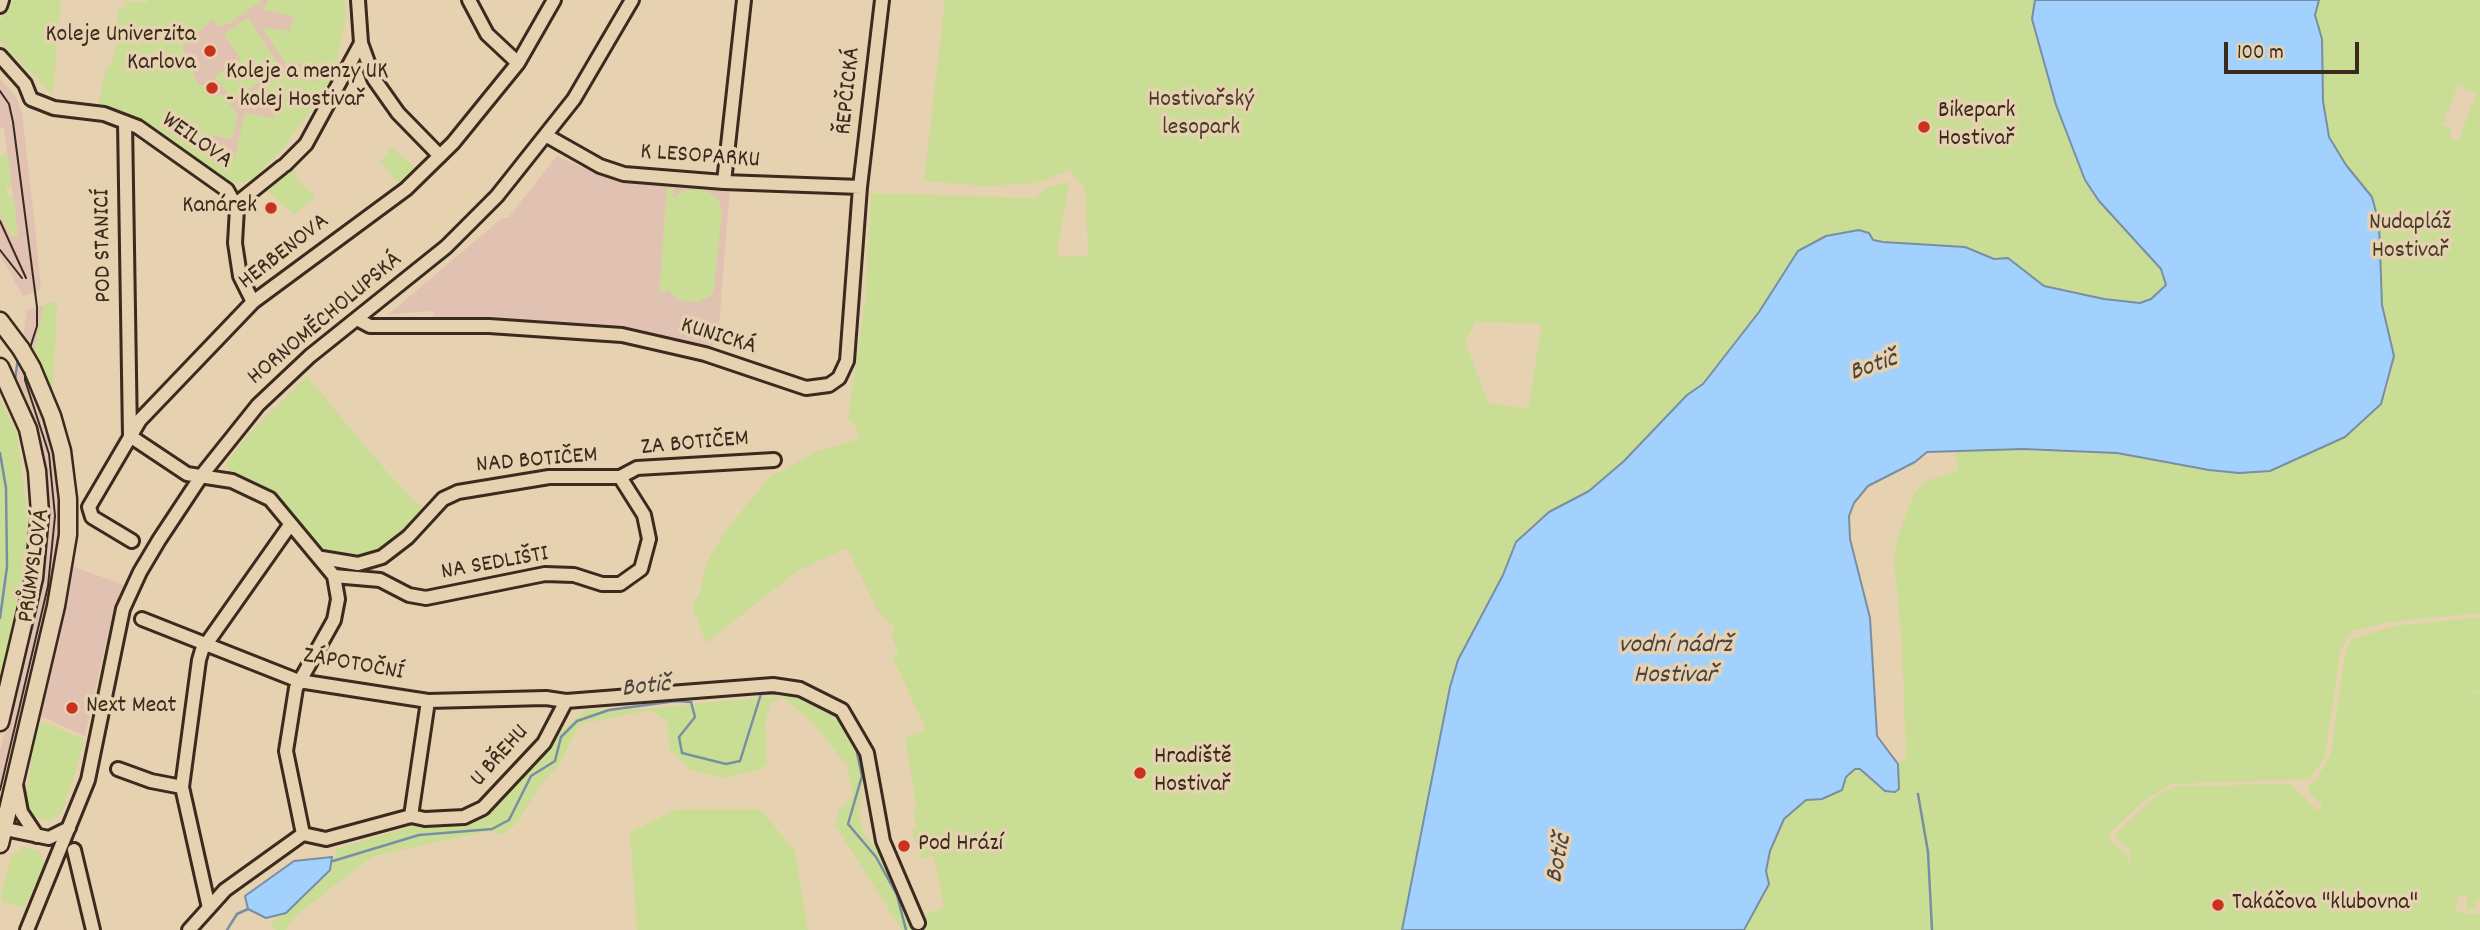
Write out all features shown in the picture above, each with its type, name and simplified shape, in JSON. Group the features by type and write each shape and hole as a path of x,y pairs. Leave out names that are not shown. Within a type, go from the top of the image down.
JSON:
{"main road":[{"name":"PRŮMYSLOVÁ","path":"0,321 32,368 59,440 66,475 68,522 61,583 1,833"},
{"name":"PRŮMYSLOVÁ","path":"0,367 28,429 37,471 40,513 34,578 0,722"}],"street":[{"path":"0,6 2,0"},
{"path":"358,0 362,45 374,79 385,97 440,156"},
{"path":"469,0 487,34 518,63"},
{"name":"HERBENOVA","path":"132,541 92,517 89,507 130,436 153,405 253,302 390,202 440,156 518,63 554,0"},
{"name":"HORNOMĚCHOLUPSKÁ","path":"27,930 71,826 96,752 123,609 140,572 202,475 258,405 357,319 446,247 497,195 547,136 588,78 632,0"},
{"path":"724,182 744,0"},
{"name":"ŘEPČICKÁ","path":"860,187 882,0"},
{"path":"253,302 238,267 236,204 306,144 362,45"},
{"path":"0,56 25,83 31,99 54,108 104,114 125,122"},
{"name":"WEILOVA","path":"125,122 164,145 227,190 236,204"},
{"name":"POD STANICÍ","path":"125,122 130,436"},
{"name":"K LESOPARKU","path":"547,136 577,155 616,172 724,182 860,187"},
{"name":"KUNICKÁ","path":"357,319 370,326 489,326 622,335 705,354 806,388 825,387 839,378 847,361 860,187"},
{"path":"369,309 386,326"},
{"path":"130,436 187,474 232,481 262,494 279,508 290,525 321,558 334,576 338,599 334,620 299,681 286,751 303,834 225,890 189,930"},
{"name":"ZA BOTIČEM","path":"620,477 637,468 774,460"},
{"name":"NAD BOTIČEM","path":"321,558 358,564 382,557 401,543 443,499 458,492 549,477 620,477 644,515 648,528 649,550"},
{"path":"209,908 182,787 199,660 290,525"},
{"name":"NA SEDLIŠTI","path":"334,576 369,577 409,595 426,598 559,573 602,584 620,584 641,569 649,550"},
{"name":"ZÁPOTOČNÍ","path":"142,619 299,681 428,701 546,698 566,701"},
{"path":"566,701 773,685 800,689 835,705 849,720 867,753 883,841 918,923"},
{"path":"411,816 428,701"},
{"name":"U BŘEHU","path":"303,834 326,839 411,816 425,819 464,817 483,808 544,743 566,701"},
{"path":"118,769 151,781 182,787"},
{"path":"17,774 19,806 38,836 49,847 55,867"},
{"path":"1,833 56,837 71,826"},
{"path":"74,850 93,930"}],"shaded area":[{"name":"Koleje a menzy UK - kolej Hostivař","path":"148,0 310,0 325,76 248,168 171,142 148,125 123,112 98,107 107,66 110,66 114,58 116,43 138,45 140,40 117,37 118,10 147,3"},
{"path":"0,79 15,95 22,112 36,237 41,290 23,296 0,255 0,215 11,236 16,237 18,233 4,128 0,128"},
{"path":"557,156 600,175 626,181 730,188 719,325 712,350 623,329 563,324 434,321 433,311 389,314 502,218 508,218"},
{"path":"44,305 33,356 23,338 27,310"},
{"path":"19,358 39,400 54,447 60,487 61,533 55,579 0,810 0,751 34,612 47,528 45,474 33,423 16,377"},
{"path":"72,566 124,585 111,621 85,736 40,716"}],"green space":[{"path":"14,0 61,0 53,95 0,42 0,21"},
{"name":"Koleje a menzy UK - kolej Hostivař","path":"148,0 262,0 230,23 218,26 224,34 248,18 281,68 233,99 215,77 207,83 216,97 221,94 238,115 232,139 203,134 200,149 235,156 245,113 273,118 276,103 249,96 287,71 289,77 318,82 321,67 292,62 288,66 262,28 290,31 293,16 263,10 269,0 345,0 346,18 333,80 285,146 250,182 228,182 141,120 109,107 98,107 107,66 110,66 114,58 116,42 138,45 140,40 117,37 118,10 124,10 125,1 147,3","holes":["213,19 241,59 199,87 182,47"]},
{"name":"Hostivařský lesopark","path":"945,0 2035,0 2056,105 2085,180 2099,201 2161,269 2166,285 2159,293 2140,303 2104,299 2044,286 2031,276 1965,247 1923,247 1873,240 1798,251 1759,312 1703,384 1687,395 1624,461 1589,491 1549,512 1524,532 1458,660 1402,930 926,930 921,916 944,907 934,856 920,858 912,830 917,828 913,811 917,809 905,738 926,729 892,656 899,652 890,634 896,629 878,611 847,548 797,571 706,643 692,606 700,593 706,565 725,531 770,477 818,451 859,439 857,429 848,418 865,303 871,193 1036,198 1048,187 1069,182 1056,257 1088,256 1086,195 1083,185 1070,173 1080,160 1070,170 1036,183 986,186 924,181","holes":["1476,322 1542,324 1528,409 1488,403 1465,341"]},
{"name":"Nudapláž Hostivař","path":"2319,0 2480,0 2480,613 2389,622 2353,631 2341,648 2325,756 2310,779 2171,784 2142,802 2110,833 2109,839 2126,854 2131,866 2129,849 2116,838 2116,833 2150,801 2165,791 2181,786 2290,784 2318,811 2323,805 2310,795 2309,785 2317,779 2331,753 2345,652 2352,639 2395,626 2480,617 2480,690 2468,692 2480,692 2480,895 2478,902 2475,902 2477,910 2466,909 2468,896 2458,895 2456,912 2480,915 2480,930 1744,930 1769,884 1766,872 1770,851 1784,819 1806,800 1836,793 1855,769 1860,769 1885,791 1900,777 1898,764 1906,758 1902,642 1894,559 1897,539 1914,494 1924,482 1958,470 1955,449 2117,453 2209,470 2239,473 2270,471 2345,437 2387,393 2394,356 2382,305 2380,245 2372,197 2346,165 2329,137 2323,101 2322,39 2315,15","holes":["2458,85 2477,93 2458,141 2449,137 2452,129 2442,125"]},
{"path":"392,148 417,169 400,185 380,161"},
{"path":"7,152 12,188 7,186 6,192 9,197 13,196 18,234 14,237 0,215 0,157"},
{"path":"298,158 294,168 297,179 315,197 294,214 266,190"},
{"path":"667,188 673,188 673,199 684,190 705,190 717,198 722,209 714,290 709,297 695,302 679,300 667,289 666,293 659,292"},
{"path":"57,301 52,396 33,356 44,305"},
{"path":"307,376 388,473 423,509 389,548 362,559 332,556 312,539 271,492 228,470 226,463 249,434"},
{"path":"0,399 17,434 30,536 0,686"},
{"path":"790,695 821,709 850,731 859,749 864,773 859,813 864,836 876,847 916,930 902,930 835,825 839,811 853,796 847,765 813,723 782,696 770,706 765,723 767,763 761,769 724,778 690,770 669,748 668,722 652,710 580,724 559,765 543,782 516,824 502,835 487,831 373,856 295,916 286,930 276,930 270,923 286,913 322,880 334,861 336,849 413,826 486,818 514,781 557,734 586,710 643,709"},
{"path":"43,722 85,739 62,813 50,821 35,817 25,800 37,726"},
{"path":"678,809 760,809 795,851 808,930 637,930 630,832"},
{"path":"23,847 39,851 45,864 25,905 20,907 2,901 1,894 11,858"}],"water":[{"name":"vodní nádrž Hostivař","path":"2035,0 2319,0 2315,15 2322,39 2323,101 2329,137 2346,165 2372,197 2379,223 2382,305 2394,356 2381,404 2345,437 2270,471 2239,473 2209,470 2117,453 2023,449 1927,452 1915,462 1868,486 1854,503 1849,516 1850,539 1870,618 1877,736 1898,764 1899,789 1895,792 1885,791 1860,769 1855,769 1846,777 1842,790 1822,799 1806,800 1784,819 1770,851 1766,871 1769,884 1744,930 1402,930 1450,687 1458,660 1503,575 1516,542 1549,512 1589,491 1624,461 1687,395 1703,384 1759,312 1798,251 1826,236 1859,230 1869,233 1873,240 1883,242 1965,247 1994,259 2008,258 2044,286 2104,299 2140,303 2151,299 2166,285 2161,269 2099,201 2085,180 2056,105 2032,19"},
{"path":"332,857 330,870 286,913 266,918 248,909 245,896 294,861"}],"waterway":[{"path":"15,380 18,358"},
{"path":"0,453 6,488 7,567 0,618"},
{"name":"Botič","path":"333,861 419,835 492,829 509,820 531,776 555,761 561,737 577,721 609,710 676,701 691,702 695,717 679,737 682,753 726,764 740,761 761,694 788,693"},
{"name":"Botič","path":"794,694 837,717 856,748 862,776 848,824 876,857 897,895 906,930"},
{"path":"1918,794 1928,852 1932,930"},
{"name":"Botič","path":"227,930 237,914 248,909"}],"tram line":[{"path":"0,91 9,104 13,122 37,307 37,326 25,364 25,380 49,454 55,516 48,586 0,790"},
{"path":"0,221 26,278"},
{"path":"0,250 22,278"}],"place":[{"name":"Koleje Univerzita Karlova","path":"210,51"},
{"name":"Koleje a menzy UK - kolej Hostivař","path":"212,88"},
{"name":"Bikepark Hostivař","path":"1924,127"},
{"name":"Kanárek","path":"271,208"},
{"name":"Next Meat","path":"72,708"},
{"name":"Hradiště Hostivař","path":"1140,773"},
{"name":"Pod Hrází","path":"904,846"},
{"name":"Takáčova \"klubovna\"","path":"2218,905"}]}
